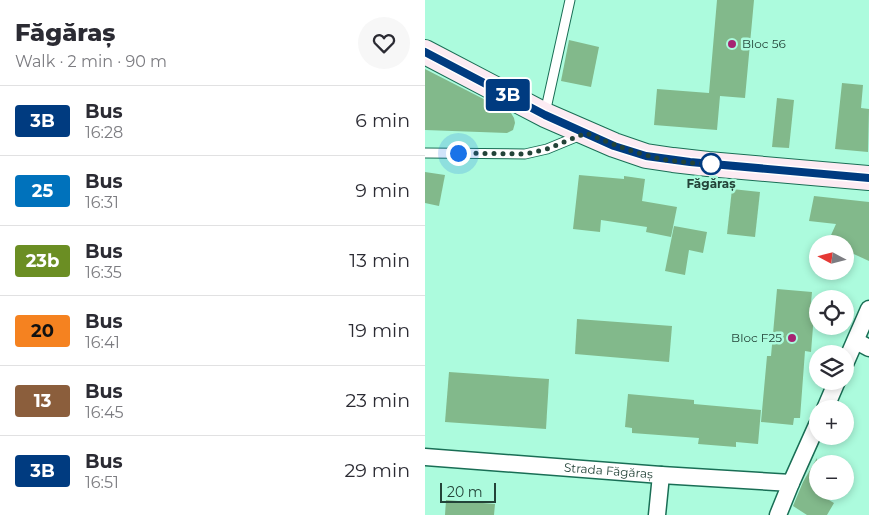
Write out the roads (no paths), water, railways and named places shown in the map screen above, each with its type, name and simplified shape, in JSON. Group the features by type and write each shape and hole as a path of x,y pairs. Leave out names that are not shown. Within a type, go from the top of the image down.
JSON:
{"main road":[{"path":"425,52 545,115 614,146 646,156 869,178"}],"street":[{"path":"862,344 869,309"},
{"path":"778,515 809,443"},
{"name":"Strada Făgăraș","path":"425,457 791,483"},
{"path":"657,515 661,474"}],"lane":[{"path":"545,115 570,0"},
{"path":"425,153 525,154 547,149 586,133"}],"place":[{"name":"Bloc 56","path":"732,44"},
{"name":"Făgăraș","path":"711,164"},
{"name":"Bloc F25","path":"792,338"}]}
